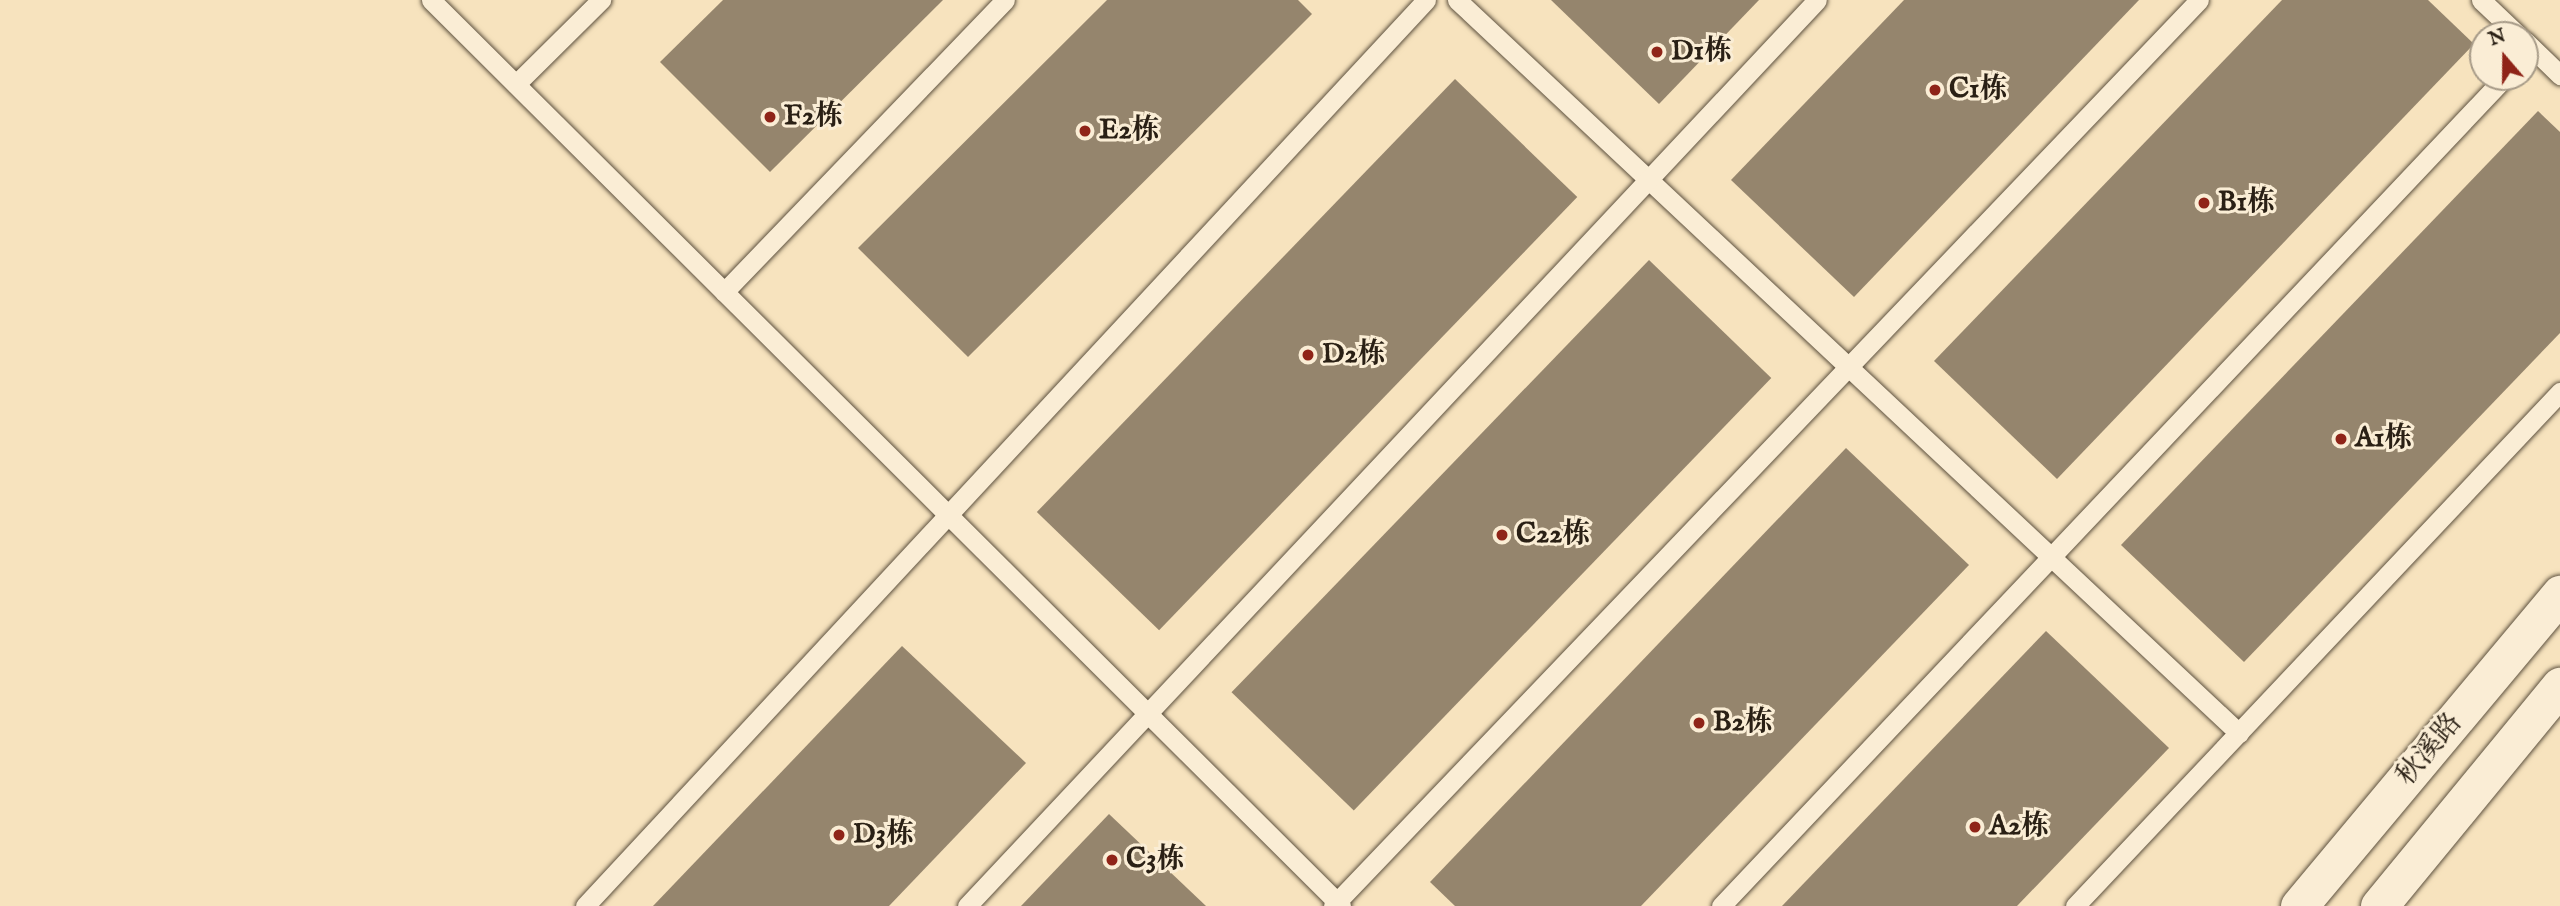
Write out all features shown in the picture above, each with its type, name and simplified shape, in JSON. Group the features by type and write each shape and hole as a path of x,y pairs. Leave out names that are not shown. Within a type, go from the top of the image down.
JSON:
{"street":[{"name":"秋溪路","path":"2299,906 2560,594"},
{"path":"2379,906 2560,685"}],"lane":[{"path":"431,0 1337,905 2199,0"},
{"path":"516,84 601,0"},
{"path":"724,292 1005,0"},
{"path":"585,906 1426,0"},
{"path":"1457,0 2239,733"},
{"path":"967,906 1817,0"},
{"path":"2481,0 2502,21"},
{"path":"2539,57 2560,75"},
{"path":"1721,906 2492,91"},
{"path":"2075,906 2560,392"}],"building":[{"name":"F2栋","path":"723,0 943,0 770,172 660,62"},
{"name":"E2栋","path":"1107,0 1298,0 1312,14 968,357 858,248"},
{"name":"D1栋","path":"1551,0 1759,0 1659,104"},
{"name":"C1栋","path":"1904,0 2139,0 1854,297 1731,180"},
{"name":"B1栋","path":"2282,0 2428,0 2469,39 2469,49 2057,479 1934,361"},
{"name":"D2栋","path":"1455,79 1577,197 1159,630 1037,512"},
{"name":"A1栋","path":"2538,111 2560,132 2560,333 2244,662 2121,545"},
{"name":"C22栋","path":"1649,260 1771,378 1354,810 1232,692"},
{"name":"B2栋","path":"1846,448 1969,565 1641,906 1455,906 1430,882"},
{"name":"A2栋","path":"2046,631 2169,748 2017,906 1782,906"},
{"name":"D3栋","path":"902,646 1026,763 889,906 653,906"},
{"name":"C3栋","path":"1109,814 1206,906 1021,906"}],"place":[{"name":"D1栋","path":"1657,52"},
{"name":"C1栋","path":"1935,90"},
{"name":"F2栋","path":"770,117"},
{"name":"E2栋","path":"1085,131"},
{"name":"B1栋","path":"2204,203"},
{"name":"D2栋","path":"1308,355"},
{"name":"A1栋","path":"2341,439"},
{"name":"C22栋","path":"1502,535"},
{"name":"B2栋","path":"1699,723"},
{"name":"A2栋","path":"1975,827"},
{"name":"D3栋","path":"839,835"},
{"name":"C3栋","path":"1112,860"}]}
